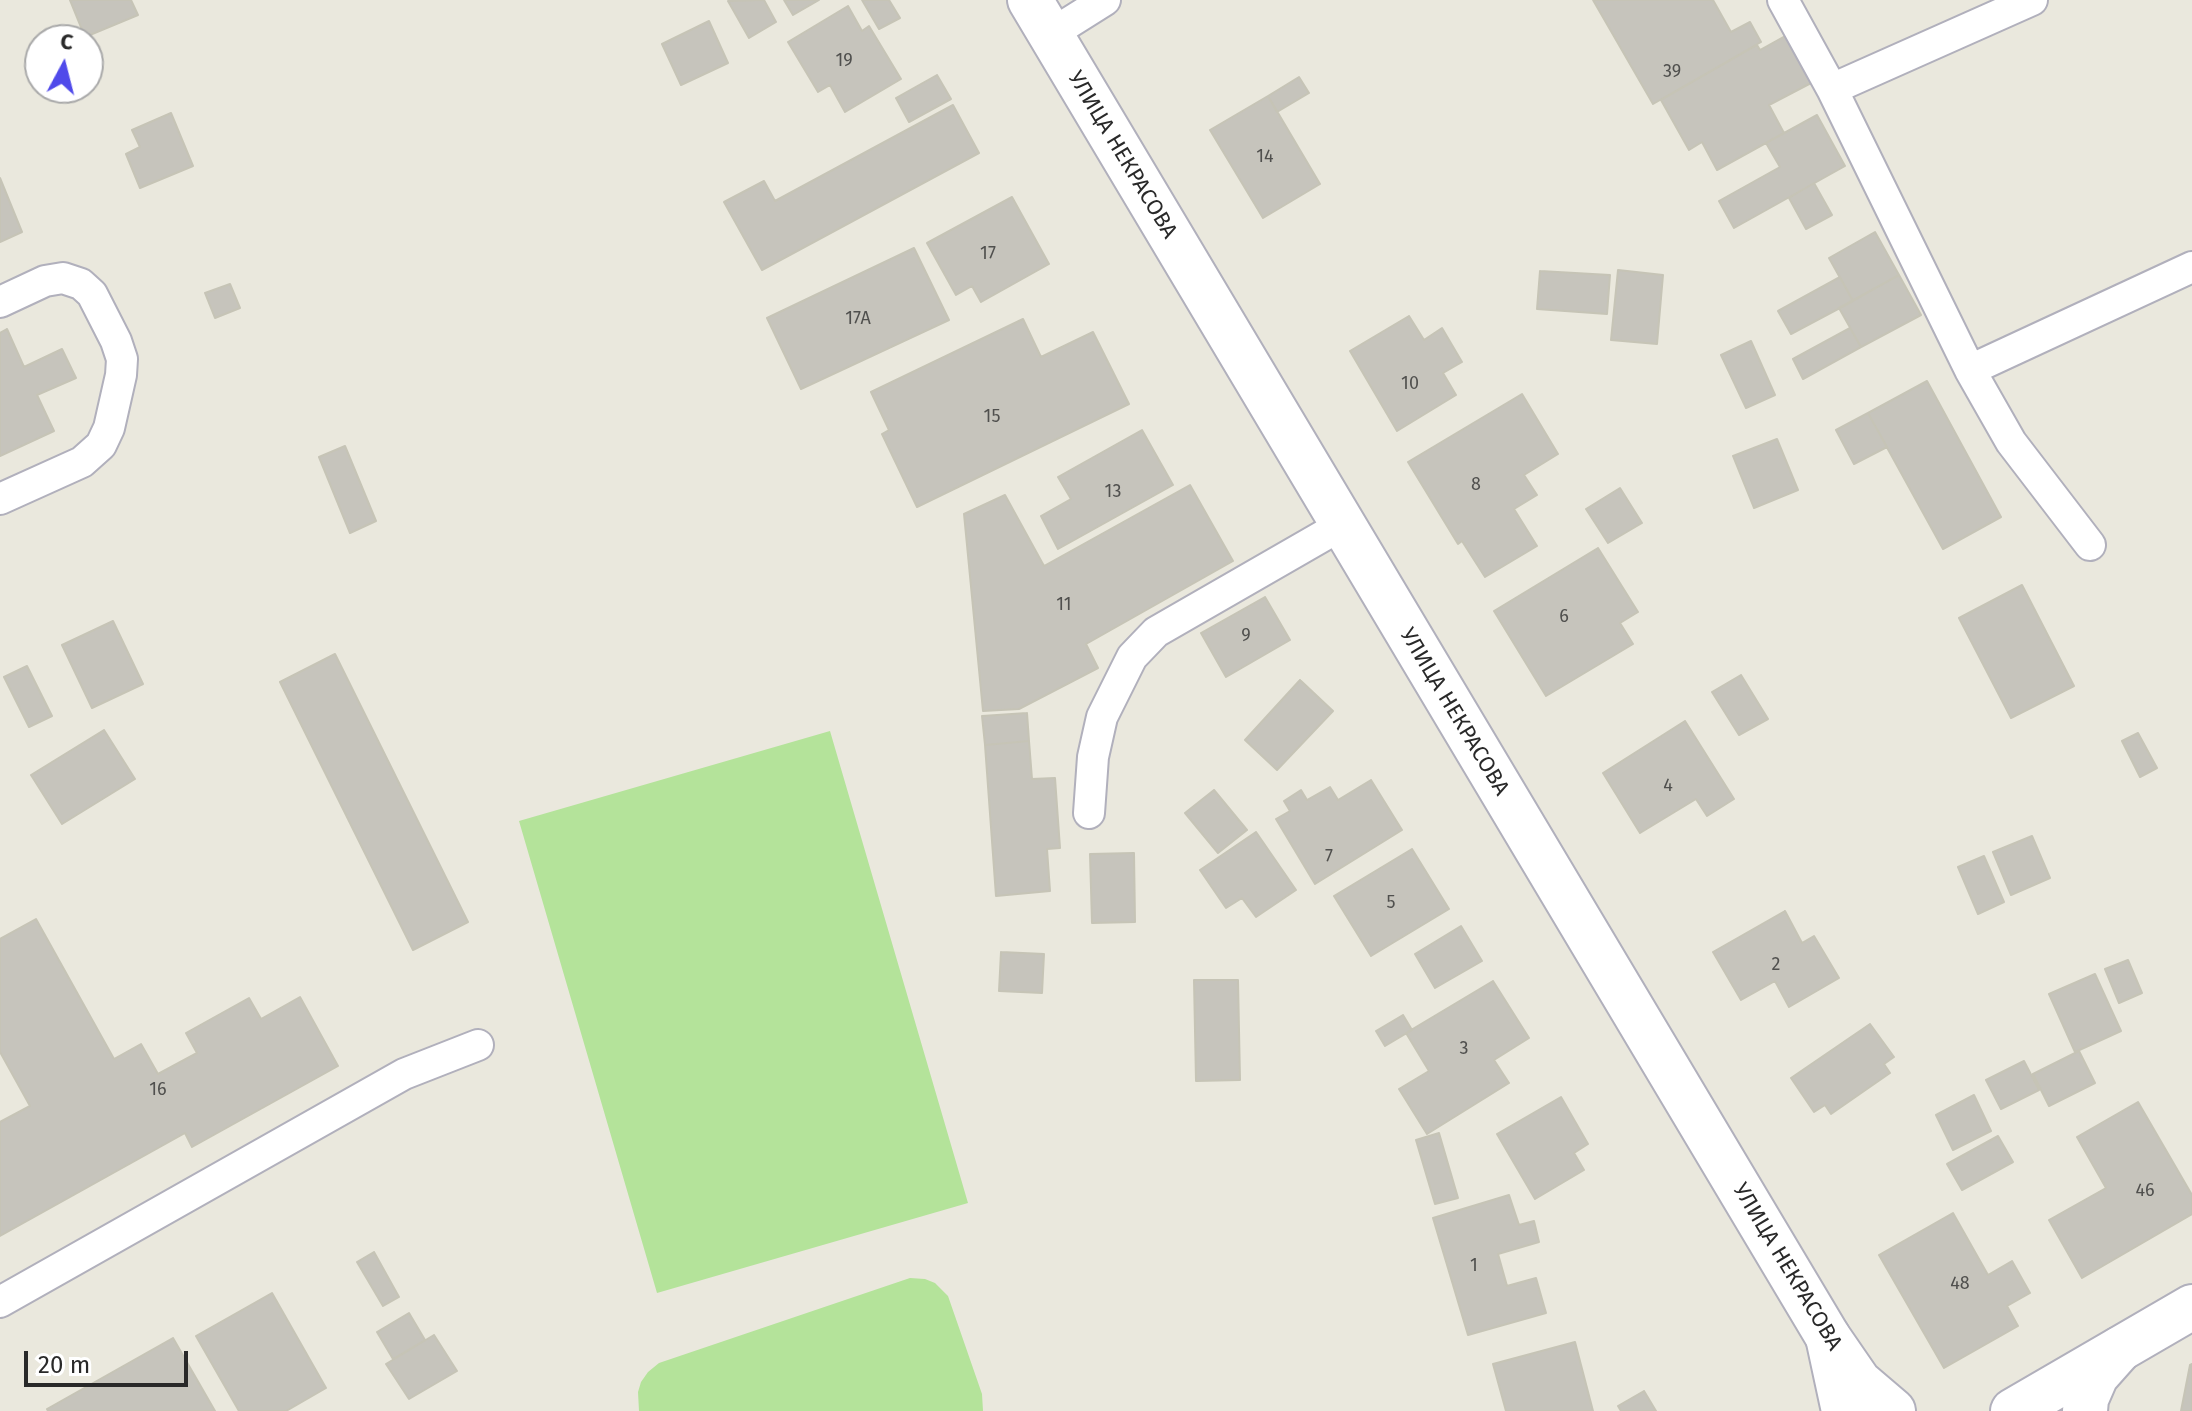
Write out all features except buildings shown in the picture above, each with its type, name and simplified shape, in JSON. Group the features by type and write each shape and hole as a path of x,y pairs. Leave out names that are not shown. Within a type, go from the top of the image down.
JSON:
{"street":[{"name":"УЛИЦА НЕКРАСОВА","path":"1040,17 1828,1337 1859,1382 1893,1411"},
{"path":"2013,1411 2192,1307"},
{"path":"1828,1337 1844,1411"},
{"path":"2085,1411 2086,1399 2096,1376 2120,1349"}],"lane":[{"path":"1040,17 1105,0"},
{"path":"1783,0 1832,89 1970,370 2011,442 2090,545"},
{"path":"1832,89 2032,0"},
{"path":"1970,370 2192,267"},
{"path":"0,302 45,281 63,278 81,284 92,294 122,359 109,428 101,445 82,462 0,499"},
{"path":"1089,813 1093,757 1102,717 1132,657 1156,632 1342,525"},
{"path":"0,1302 404,1074 478,1045"}],"green space":[{"path":"830,731 968,1203 657,1293 519,821"},
{"path":"910,1278 935,1283 948,1296 982,1394 983,1411 639,1411 641,1382 659,1363"}]}
